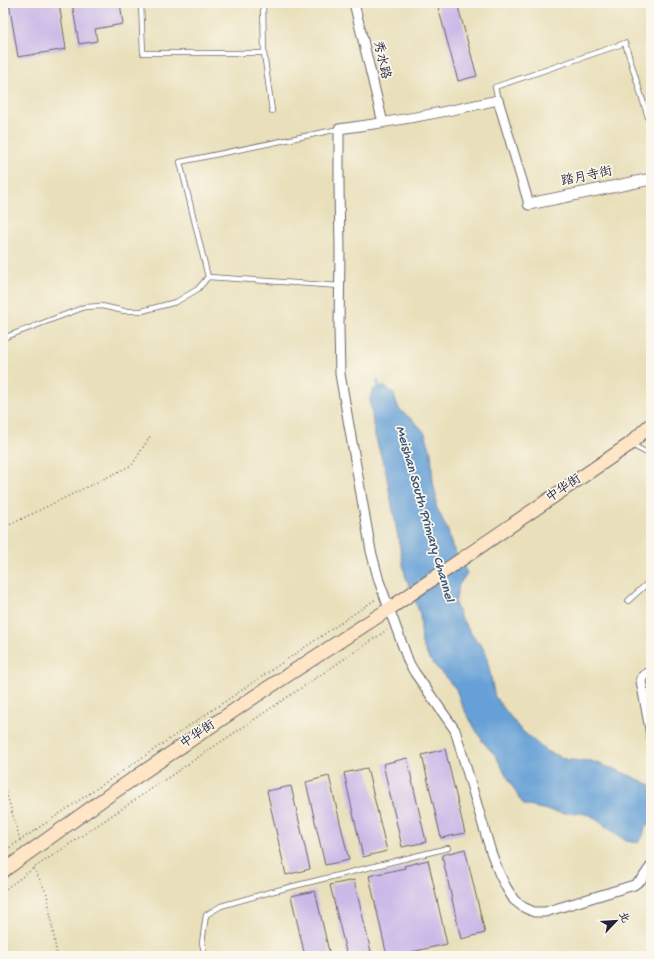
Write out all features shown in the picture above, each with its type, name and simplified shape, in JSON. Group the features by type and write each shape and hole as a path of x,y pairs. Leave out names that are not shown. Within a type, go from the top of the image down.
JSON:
{"main road":[{"name":"中华街","path":"3,871 105,798 254,697 393,607 630,444 650,426"}],"street":[{"name":"秀水路","path":"354,3 383,123"},
{"path":"529,204 498,100 443,113 383,123 339,128 340,374 371,551 379,580 393,607 409,663 455,730 491,852 499,872 514,900 523,907 534,912 545,912 634,885 642,879 651,866"},
{"name":"踏月寺街","path":"529,204 651,179"},
{"path":"651,671 643,676 641,681 651,735"}],"lane":[{"path":"141,3 143,53 264,53"},
{"path":"263,3 264,53 272,112"},
{"path":"498,100 495,87 625,43 651,128"},
{"path":"208,277 180,162 339,128"},
{"path":"208,277 340,286"},
{"path":"3,338 85,307 102,306 124,311 142,311 176,302 198,289 208,277"},
{"path":"630,444 651,455"},
{"path":"628,601 651,580"},
{"path":"205,956 202,943 206,915 221,906 274,891 448,848"}],"path":[{"path":"3,528 132,465 151,435"},
{"path":"3,781 20,840 3,852"},
{"path":"3,891 34,868 47,894 57,956"}],"water":[{"path":"378,387 385,387 393,393 399,409 416,423 425,433 431,452 436,506 448,531 452,546 467,573 459,585 455,603 460,616 486,654 495,697 520,729 546,751 568,760 591,761 617,770 651,785 651,823 646,825 643,836 638,843 626,841 590,815 579,813 561,813 524,805 495,755 483,742 462,706 456,689 429,659 422,644 420,614 405,575 386,473 374,432 370,399 372,391"}],"building":[{"path":"9,3 59,3 66,49 18,57"},
{"path":"72,3 120,3 123,24 95,29 97,41 79,44"},
{"path":"437,3 457,3 477,76 458,81"},
{"path":"445,749 465,833 441,838 422,755"},
{"path":"407,758 426,842 402,847 383,764"},
{"path":"367,768 387,851 363,857 344,773"},
{"path":"329,776 349,860 325,865 306,782"},
{"path":"291,786 310,869 286,875 267,791"},
{"path":"465,849 485,933 461,939 442,855"},
{"path":"428,860 447,944 411,952 412,954 404,956 387,956 369,876 405,868 404,866"},
{"path":"354,880 372,956 347,956 330,885"},
{"path":"315,891 330,956 305,956 291,896"}],"waterway":[{"name":"Meishan South Primary Channel","path":"377,380 380,389"}]}
